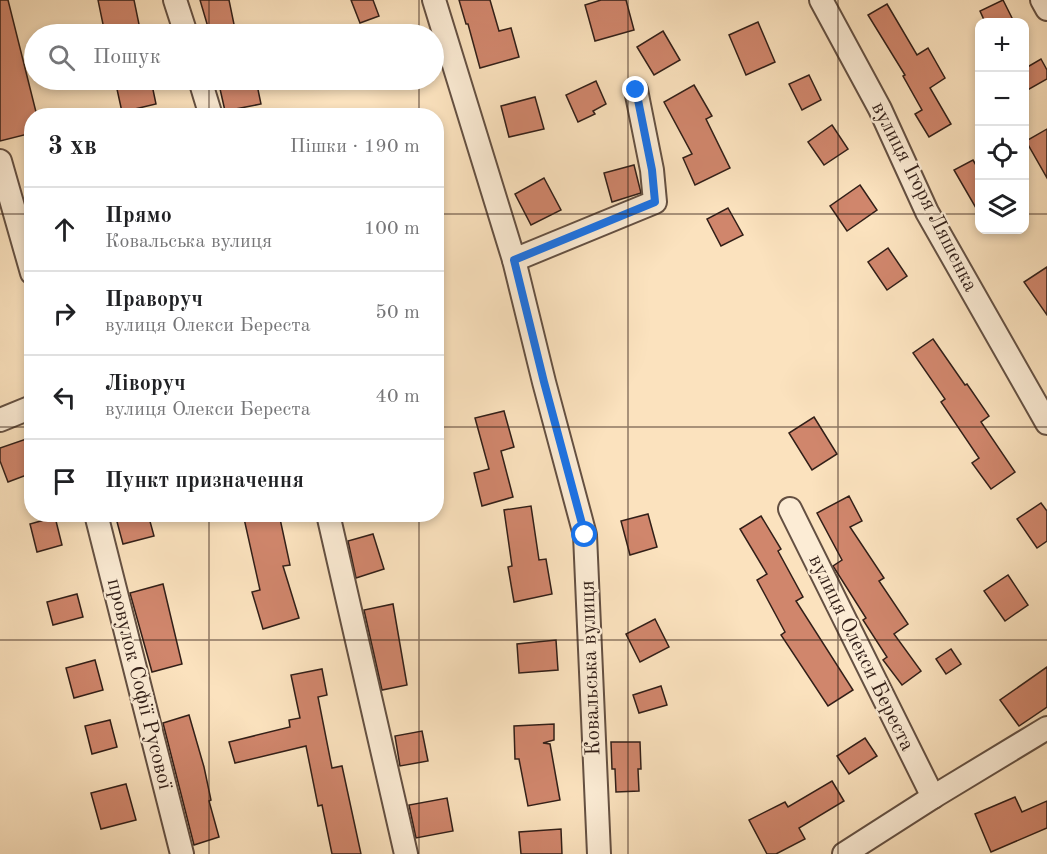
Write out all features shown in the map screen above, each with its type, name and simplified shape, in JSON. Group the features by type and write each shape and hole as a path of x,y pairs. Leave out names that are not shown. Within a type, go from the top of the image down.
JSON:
{"street":[{"path":"175,0 183,24"},
{"name":"Ковальська вулиця","path":"434,0 441,24"},
{"name":"вулиця Ігоря Ляшенка","path":"821,0 880,109 927,212 1047,423"},
{"path":"1042,0 1047,9"},
{"name":"Ковальська вулиця","path":"444,32 514,260 585,535 599,854"},
{"path":"203,90 209,108"},
{"path":"514,260 655,202 652,170 636,90"},
{"path":"0,161 24,245"},
{"path":"0,420 24,410"},
{"name":"вулиця Олекси Береста","path":"790,509 933,797"},
{"name":"провулок Софії Русової","path":"98,522 182,854"},
{"path":"330,522 405,854"},
{"path":"844,854 1047,728"}],"building":[{"path":"0,0 8,0 24,64 24,90 30,90 35,108 24,108 24,135 0,141"},
{"path":"98,0 134,0 139,24 103,24"},
{"path":"200,0 229,0 234,24 207,24"},
{"path":"351,0 373,0 379,16 360,23"},
{"path":"459,0 490,0 499,31 511,28 519,57 480,68"},
{"path":"601,0 626,0 634,30 595,41 585,5"},
{"path":"1003,0 1012,18 983,18 980,11"},
{"path":"887,4 917,55 928,48 945,78 930,88 951,124 929,137 915,114 922,110 903,76 905,75 868,15"},
{"path":"758,22 775,62 746,75 729,35"},
{"path":"663,31 680,60 654,75 637,47"},
{"path":"1041,59 1047,70 1047,79 1029,89 1029,72 1029,66"},
{"path":"809,75 821,100 802,110 789,84"},
{"path":"596,81 606,104 593,111 595,114 578,122 566,95"},
{"path":"694,85 712,116 706,119 730,168 695,185 683,158 692,154 664,102"},
{"path":"117,90 153,90 156,104 139,108 121,108"},
{"path":"220,90 258,90 261,104 224,108"},
{"path":"535,97 544,129 509,137 501,106"},
{"path":"832,125 848,149 824,165 808,142"},
{"path":"1047,129 1047,178 1029,146 1029,139"},
{"path":"973,160 975,163 975,206 954,170"},
{"path":"634,165 641,193 612,202 604,173"},
{"path":"544,178 561,210 531,225 515,194"},
{"path":"860,185 877,210 847,231 830,206"},
{"path":"728,208 743,235 721,246 707,219"},
{"path":"888,248 907,276 887,290 868,262"},
{"path":"1047,267 1047,315 1024,282"},
{"path":"933,339 989,416 981,422 1015,472 991,489 972,463 979,458 941,402 945,399 913,353"},
{"path":"504,411 514,447 501,451 513,497 482,506 474,473 489,469 475,418"},
{"path":"814,417 837,454 812,470 789,433"},
{"path":"24,440 24,476 8,482 0,461 0,448"},
{"path":"849,496 862,521 850,527 884,578 879,581 908,624 894,634 921,671 902,685 883,660 887,657 863,620 866,618 833,566 842,560 817,513"},
{"path":"1041,503 1047,511 1047,541 1037,548 1017,519"},
{"path":"531,506 539,560 546,559 552,594 514,602 508,567 512,566 504,510"},
{"path":"648,514 657,547 630,555 621,521"},
{"path":"761,516 781,549 778,551 803,597 796,601 853,690 828,706 781,635 785,632 757,580 767,574 740,529"},
{"path":"56,522 62,545 37,552 30,524"},
{"path":"117,522 150,522 154,536 123,544"},
{"path":"245,522 281,522 290,565 283,566 299,618 263,629 252,592 260,590"},
{"path":"373,534 384,569 356,578 348,541"},
{"path":"1008,575 1028,605 1005,621 984,591"},
{"path":"163,584 182,664 152,672 130,593"},
{"path":"77,594 83,617 53,625 47,602"},
{"path":"393,604 407,685 382,690 364,610"},
{"path":"655,619 669,647 640,662 626,634"},
{"path":"556,640 558,670 519,673 517,644"},
{"path":"951,649 961,664 946,674 936,659"},
{"path":"95,660 103,690 74,698 66,668"},
{"path":"1047,667 1047,707 1019,726 1000,700"},
{"path":"322,669 327,695 318,697 332,768 342,766 361,854 332,854 322,805 318,806 306,746 235,763 229,742 290,727 289,720 300,718 291,675"},
{"path":"661,686 667,705 639,713 633,695"},
{"path":"189,715 204,767 211,800 209,801 219,837 194,845 163,723"},
{"path":"110,720 117,747 92,754 85,726"},
{"path":"554,724 554,740 543,743 550,744 560,800 528,806 519,759 515,759 514,726"},
{"path":"422,731 428,761 400,766 395,736"},
{"path":"865,738 877,756 849,774 837,756"},
{"path":"611,742 640,742 639,791 616,792"},
{"path":"832,781 844,801 799,828 805,839 776,854 767,854 749,820 785,802 788,807"},
{"path":"126,784 136,820 101,829 91,793"},
{"path":"1015,797 1022,812 1047,801 1047,828 991,852 975,814"},
{"path":"447,798 453,831 416,838 409,805"},
{"path":"561,829 562,854 521,854 519,832"}],"route":[{"path":"585,535 514,260 655,202 652,170 636,90"}]}
